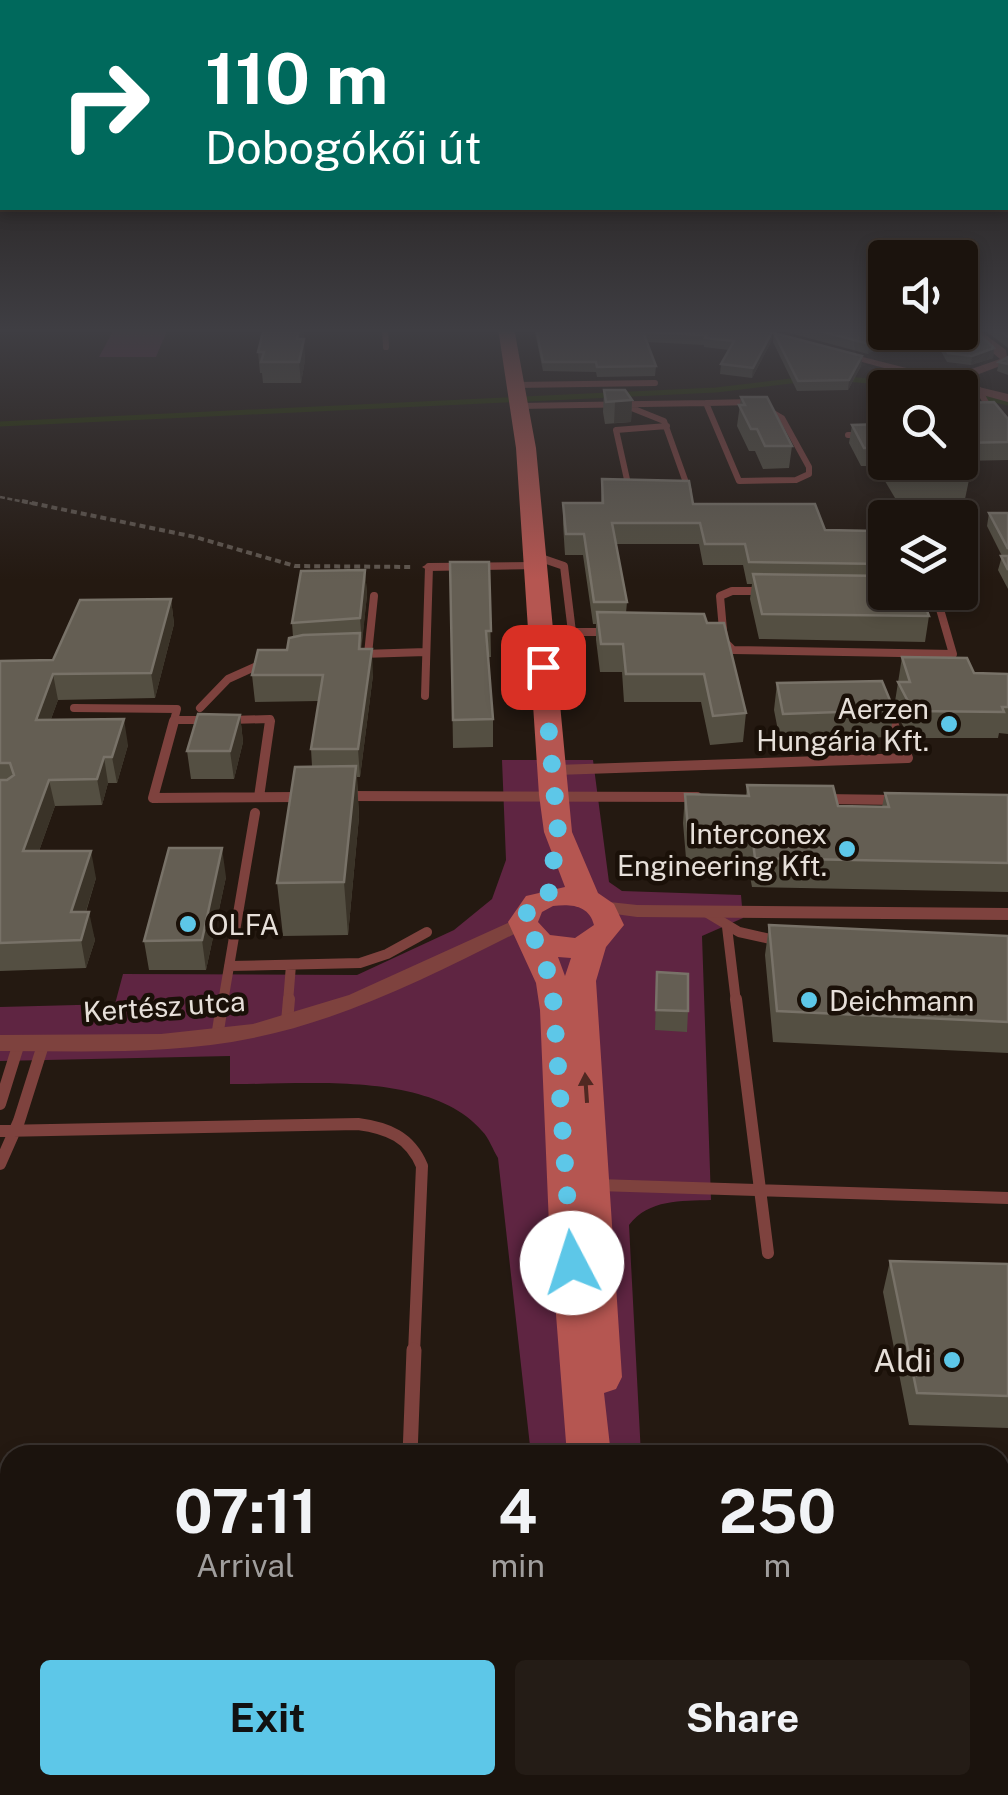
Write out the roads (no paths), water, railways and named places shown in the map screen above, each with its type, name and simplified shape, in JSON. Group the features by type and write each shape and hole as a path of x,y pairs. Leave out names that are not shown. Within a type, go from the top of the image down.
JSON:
{"main road":[{"path":"519,412 558,832 594,921 580,981 605,1445"},
{"path":"548,897 558,832"},
{"path":"548,897 594,921"},
{"path":"548,897 531,905 529,932 552,983 556,1010 568,1225 588,1445"},
{"path":"529,932 562,948 594,921"}],"street":[{"path":"430,567 535,561"},
{"path":"594,921 703,910 1008,914"},
{"name":"Kertész utca","path":"10,1043 216,1037 288,1022 529,932"}],"lane":[{"path":"648,412 667,426 689,490 674,488"},
{"path":"710,412 739,481 791,480 809,474 809,467 777,412"},
{"path":"645,489 628,484 615,432 623,428 667,426"},
{"path":"848,435 868,434"},
{"path":"535,561 550,558 564,566 572,632"},
{"path":"425,696 430,567"},
{"path":"783,592 732,592 720,596 724,641 733,650 755,653 953,654 940,610"},
{"path":"368,654 374,596"},
{"path":"540,632 610,632"},
{"path":"704,632 723,632"},
{"path":"351,654 426,652"},
{"path":"200,708 207,696 236,672 272,660"},
{"path":"338,796 908,758 885,707"},
{"path":"74,708 177,708 152,798 318,796"},
{"path":"174,720 270,720 259,797"},
{"path":"552,782 704,797"},
{"path":"819,799 915,800"},
{"path":"216,1037 255,813"},
{"path":"703,910 727,927 759,940 797,942"},
{"path":"727,927 768,1253"},
{"path":"229,966 360,964 428,932"},
{"path":"288,1022 292,965"},
{"path":"0,1164 16,1131 44,1042"},
{"path":"0,1104 10,1043"},
{"path":"0,1131 358,1124 379,1126 408,1140 422,1166 410,1445"},
{"path":"592,1185 1008,1198"}],"waterway":[{"path":"0,424 258,412"}],"place":[{"name":"Aerzen Hungária Kft.","path":"949,724"},
{"name":"Interconex Engineering Kft.","path":"847,849"},
{"name":"OLFA","path":"188,924"},
{"name":"Deichmann","path":"809,1000"},
{"name":"Aldi","path":"952,1360"}]}
